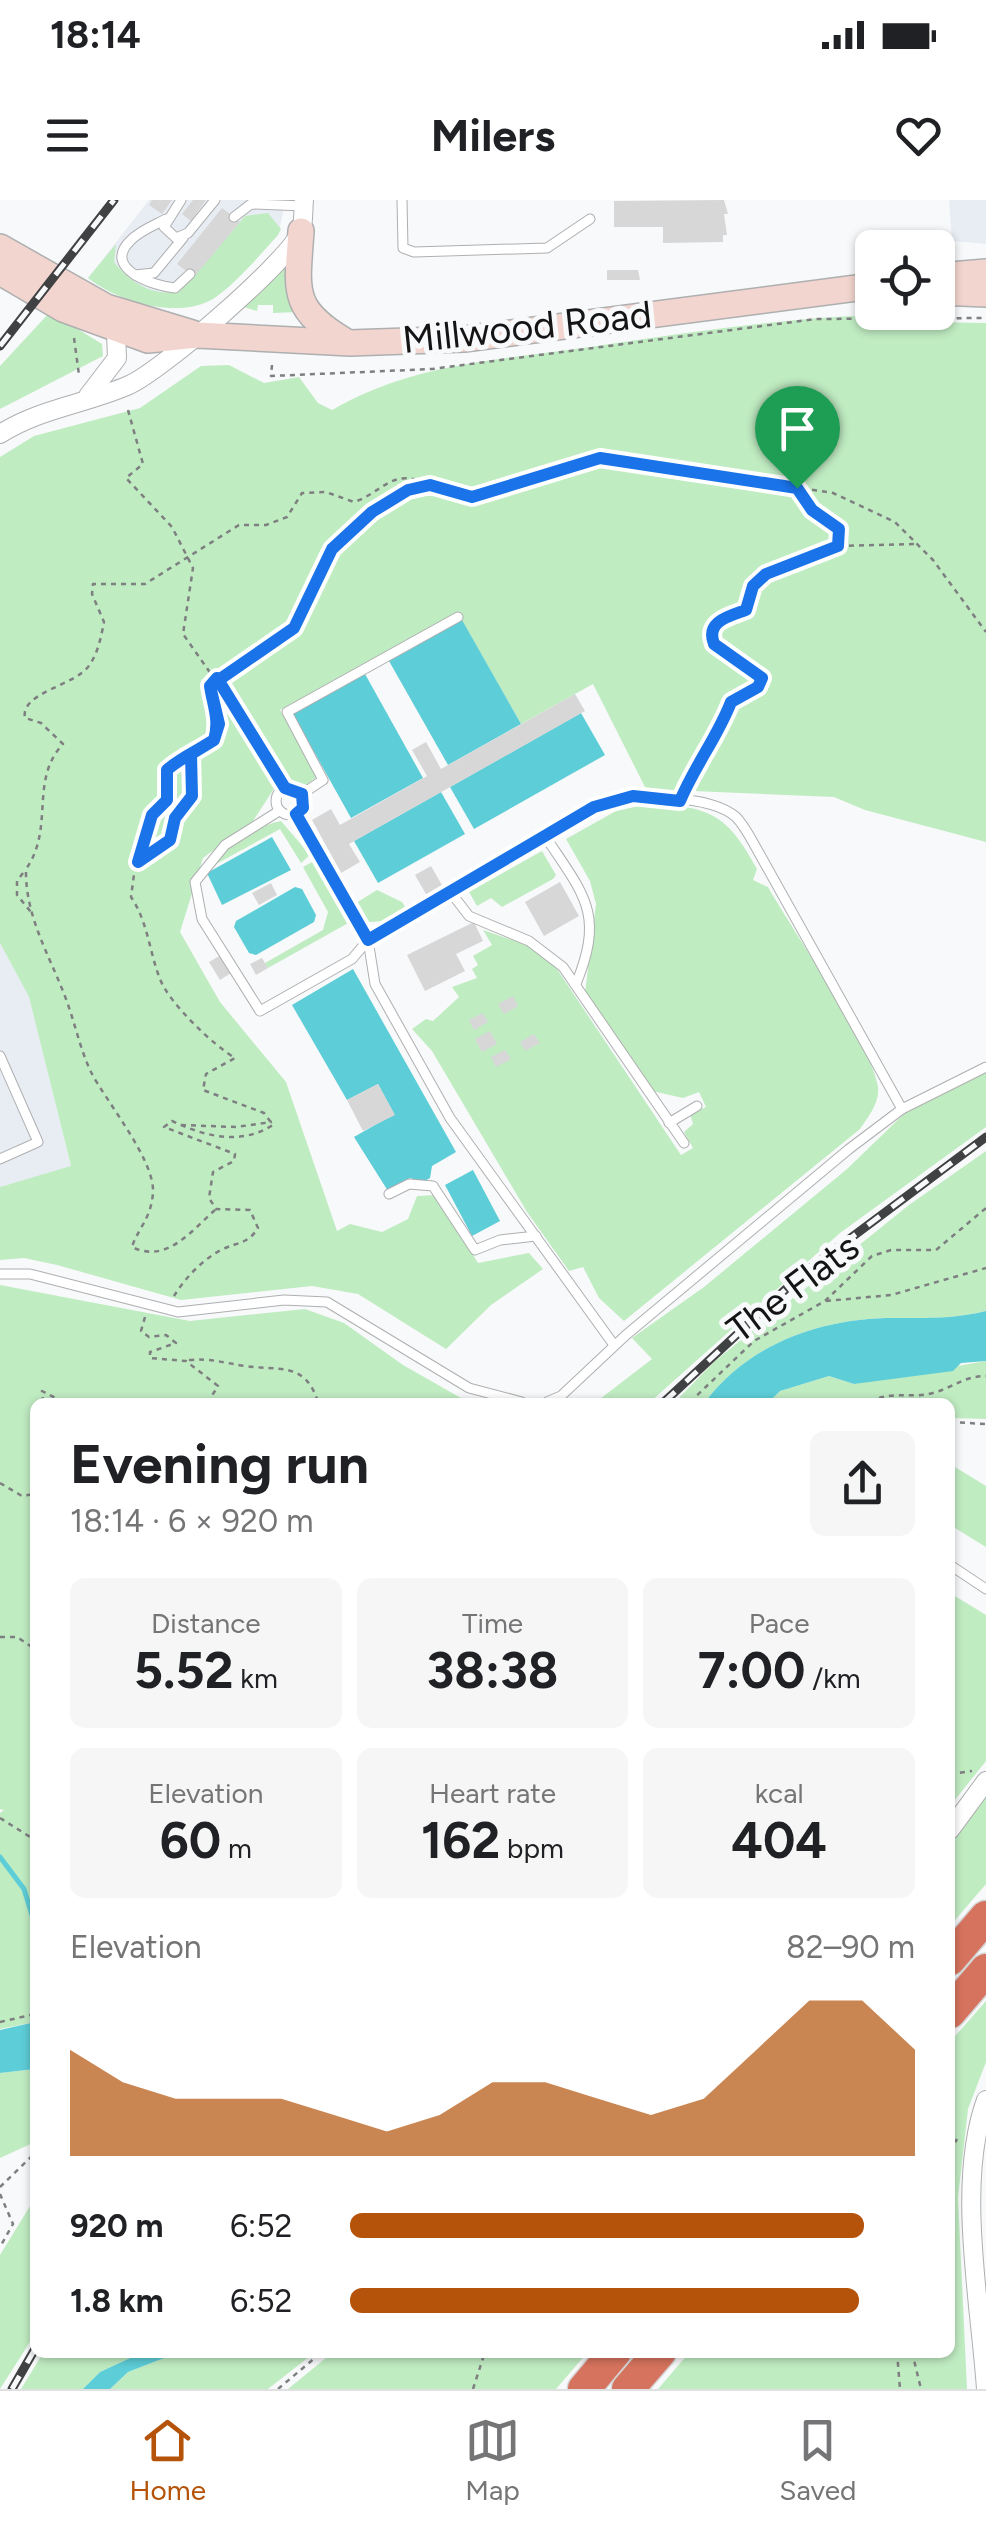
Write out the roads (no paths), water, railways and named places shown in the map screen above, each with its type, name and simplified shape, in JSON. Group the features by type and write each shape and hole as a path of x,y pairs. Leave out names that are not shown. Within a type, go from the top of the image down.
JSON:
{"highway":[{"path":"955,1953 986,1917"},
{"path":"955,2006 986,1970"},
{"path":"584,2389 610,2358"},
{"path":"628,2389 655,2358"}],"main road":[{"path":"304,210 298,295 302,309 350,344"},
{"name":"Millwood Road","path":"0,247 106,307 197,335"},
{"name":"Millwood Road","path":"0,272 63,309 116,332 148,340 197,335 350,344 464,340 855,290"},
{"path":"955,275 986,272"},
{"path":"955,293 986,294"}],"street":[{"path":"0,434 31,414 141,379 230,310 304,210"},
{"path":"88,396 117,358 116,332"},
{"path":"955,1821 980,1776"},
{"path":"986,2100 976,2130 973,2172 986,2389"}],"lane":[{"path":"181,200 166,219 132,239 123,251 132,275 145,283 175,288 190,274"},
{"path":"132,275 154,273 214,200"},
{"path":"402,200 403,248 414,252 547,248 590,219"},
{"path":"234,217 249,202 304,210"},
{"path":"166,219 167,233 183,238"},
{"path":"302,794 323,780 287,712 458,617"},
{"path":"279,811 276,798 285,788 302,794"},
{"path":"296,814 303,808 302,794"},
{"path":"296,814 279,811 225,845 195,882 202,919 256,1008 265,1010 352,959 368,940 545,836 618,798 650,796 722,809 741,823 902,1110"},
{"path":"296,814 368,940 376,984 450,1118 614,1345"},
{"path":"545,836 578,888 591,920 590,948 576,984"},
{"path":"452,894 476,920 539,948 576,984 684,1144"},
{"path":"0,1056 38,1142 0,1159"},
{"path":"556,1398 614,1345 902,1110 986,1067"},
{"path":"669,1122 697,1106"},
{"path":"390,1194 409,1184 433,1186 474,1250 500,1240 536,1236"},
{"path":"0,1274 30,1274 166,1310 221,1310 284,1300 327,1302 470,1388 507,1398"},
{"path":"955,1568 986,1589"}],"water":[{"path":"462,620 521,724 448,765 389,661"},
{"path":"365,674 423,778 351,818 293,714"},
{"path":"581,713 605,755 474,829 450,787"},
{"path":"441,792 465,834 378,883 354,841"},
{"path":"272,837 291,870 222,905 207,873"},
{"path":"295,887 302,889 316,915 314,922 256,955 249,953 234,927 236,921"},
{"path":"353,969 456,1152 432,1166 430,1178 423,1182 410,1178 388,1191 354,1137 394,1114 378,1084 347,1100 292,1005"},
{"path":"473,1170 500,1221 472,1236 445,1185"},
{"path":"986,1311 986,1361 961,1363 953,1371 854,1384 829,1376 780,1391 773,1398 708,1398 723,1381 765,1349 814,1329 867,1319"},
{"path":"30,2023 30,2070 0,2073 0,2030"},
{"path":"130,2358 164,2358 128,2372 110,2389 83,2389 100,2372"}],"waterway":[{"path":"0,1857 24,1889 30,1909"}],"railway":[{"path":"0,346 114,200"},
{"path":"668,1398 801,1275 986,1137"},
{"path":"12,2389 30,2358"}]}
